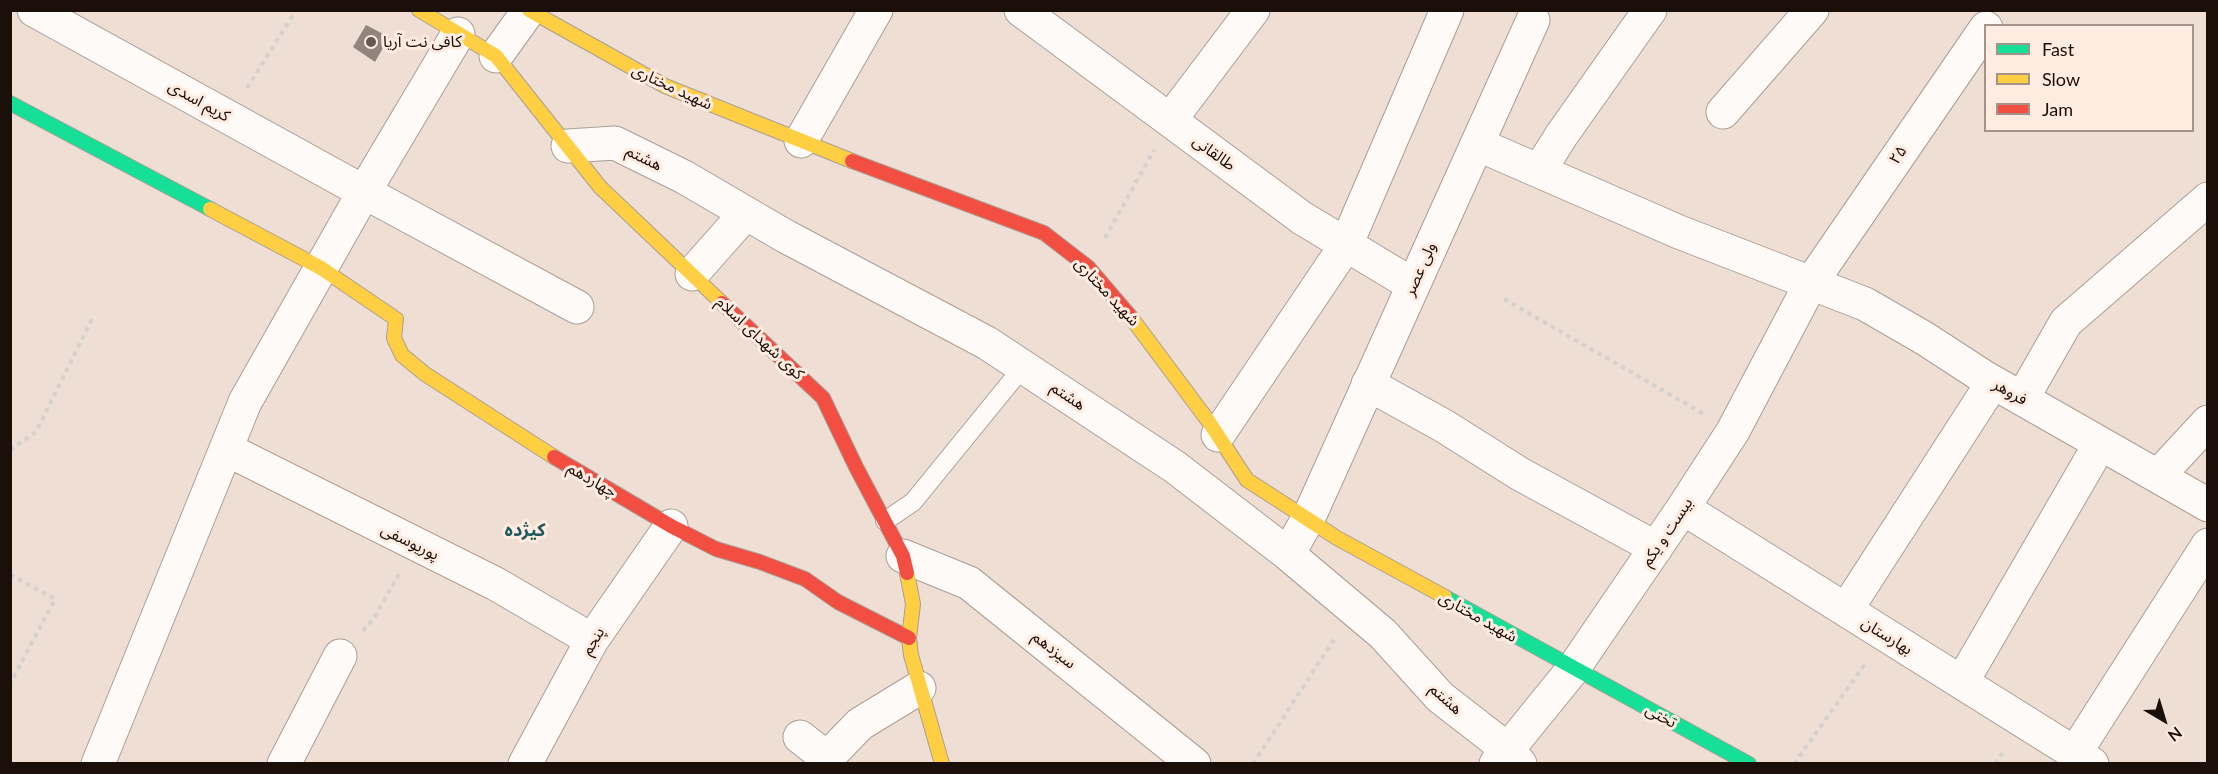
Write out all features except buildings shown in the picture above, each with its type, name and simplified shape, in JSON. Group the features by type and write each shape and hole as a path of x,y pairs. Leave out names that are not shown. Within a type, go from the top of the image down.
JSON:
{"street":[{"name":"کریم اسدی","path":"34,10 577,307"},
{"name":"کوی شهدای اسلام","path":"419,10 496,56 600,187 823,398 903,556 913,604 909,638 911,655 942,764"},
{"path":"496,56 529,10"},
{"name":"شهید مختاری","path":"529,10 665,86 801,141 1044,233 1088,267 1141,328 1218,435 1247,480 1337,538 1573,669"},
{"path":"801,141 876,10"},
{"name":"طالقانی","path":"1021,10 1302,218 1413,285"},
{"path":"1170,120 1253,10"},
{"path":"1218,435 1346,245 1447,10"},
{"path":"1539,171 1650,10"},
{"path":"1723,112 1812,10"},
{"name":"۲۵","path":"1988,24 1998,10"},
{"name":"ولی عصر","path":"1288,554 1308,519 1533,20"},
{"name":"۲۵","path":"1811,283 1984,30"},
{"path":"99,764 245,402 364,192 458,34"},
{"path":"10,103 321,268"},
{"name":"هشتم","path":"568,146 615,143 684,177 987,343 1174,467 1288,554 1383,634 1440,697 1508,759"},
{"name":"فروهر","path":"1477,144 1679,232 1865,304 2022,399 2208,505"},
{"path":"2022,399 2066,322 2208,199"},
{"path":"692,274 746,213"},
{"name":"چهاردهم","path":"321,268 396,319 394,338 402,355 425,374 535,446 671,526 716,549 805,579 838,602 909,638"},
{"name":"بیست و یکم","path":"1508,759 1573,669 1733,431 1811,283"},
{"path":"1846,610 1993,382"},
{"path":"1368,384 1444,426 1520,474 1656,548"},
{"path":"2158,476 2208,422"},
{"path":"1962,682 2100,444"},
{"name":"پوریوسفی","path":"226,449 496,584 592,640"},
{"name":"بهارستان","path":"1683,508 2083,758"},
{"name":"پنجم","path":"528,762 592,640 671,526"},
{"path":"2083,758 2208,545"},
{"name":"سیزدهم","path":"903,556 969,583 1194,764"},
{"path":"284,764 340,656"},
{"name":"تختی","path":"1573,669 1749,764"},
{"path":"800,737 827,758 860,724 919,688"}],"lane":[{"path":"885,521 913,502 1023,367"}],"path":[{"path":"228,117 296,10"},
{"path":"1088,267 1170,120"},
{"path":"1504,299 1733,431"},
{"path":"10,450 36,432 93,319"},
{"path":"340,656 374,618 394,585 414,544"},
{"path":"10,575 55,599 10,684"},
{"path":"1253,764 1354,610"},
{"path":"1794,764 1886,635"}],"traffic: fast":[{"path":"10,103 210,209"},
{"path":"1445,597 1749,764"}],"traffic: slow":[{"path":"419,10 496,56 600,187 722,303"},
{"path":"529,10 665,86 852,161"},
{"path":"210,209 321,268 396,319 394,338 402,355 425,374 554,457"},
{"path":"1130,316 1209,422 1247,480 1337,538 1445,597"},
{"path":"907,573 913,604 909,638 911,655 942,764"}],"traffic: jam":[{"path":"852,161 1044,233 1088,267 1130,316"},
{"path":"722,303 823,398 903,556 907,573"},
{"path":"554,457 671,526 716,549 805,579 838,602 909,638"}],"place":[{"name":"کافی نت آریا","path":"371,42"}],"district":[{"name":"کیژده","path":"525,530"}]}
